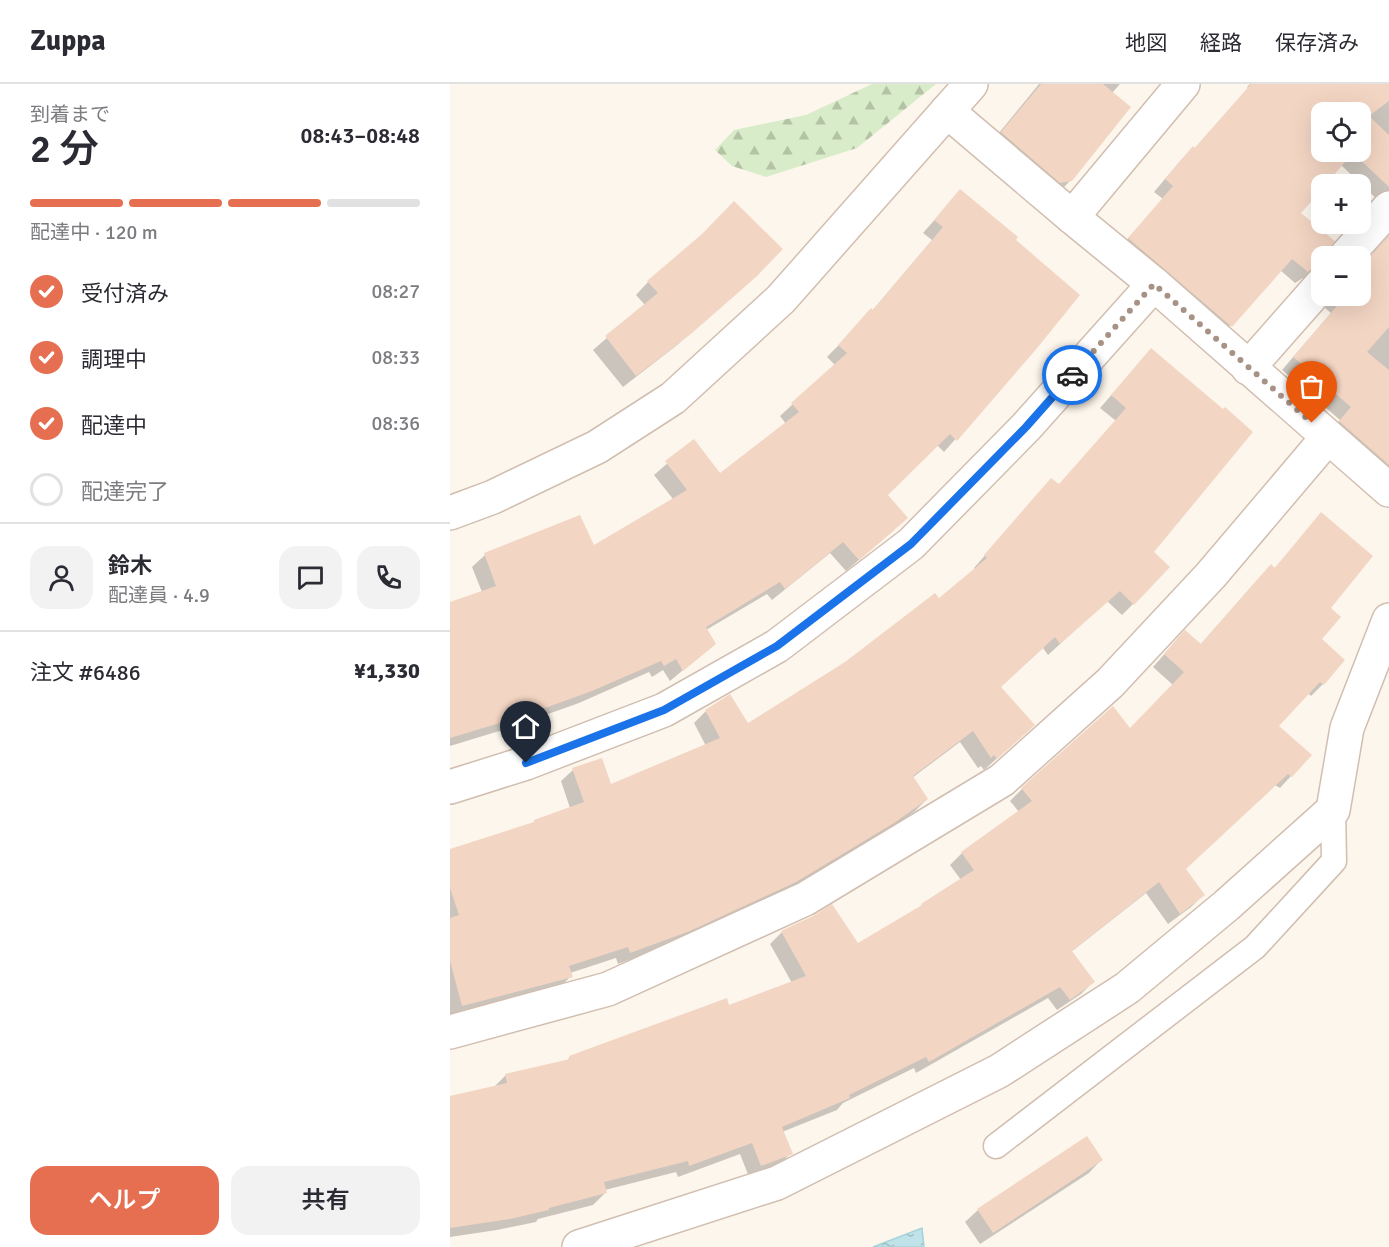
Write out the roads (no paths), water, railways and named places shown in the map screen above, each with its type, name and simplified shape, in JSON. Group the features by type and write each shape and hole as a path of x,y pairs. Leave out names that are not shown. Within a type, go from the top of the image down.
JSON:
{"street":[{"path":"450,513 493,497 597,447 673,398 781,299 971,84"},
{"path":"1072,218 1183,84"},
{"path":"947,111 1072,218 1154,284 1389,490"},
{"path":"1355,246 1389,208"},
{"path":"450,787 526,763 664,710 777,646 911,544 1026,427 1154,284"},
{"path":"1248,368 1311,296"},
{"path":"450,1032 608,990 805,899 1002,780 1110,682 1211,575 1328,437"},
{"path":"579,1247 777,1183 999,1071 1127,987 1227,905 1333,810 1347,728 1389,620"}],"lane":[{"path":"996,1146 1255,947 1334,861 1333,810"}],"water":[{"path":"922,1228 924,1247 873,1247"}]}
